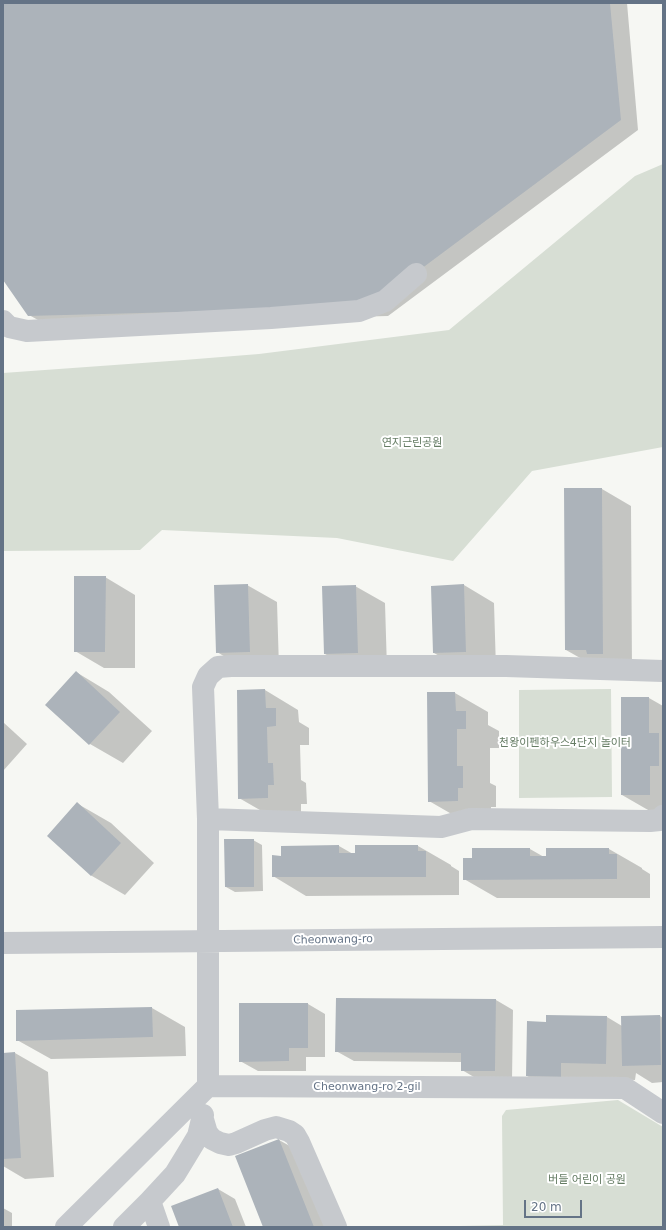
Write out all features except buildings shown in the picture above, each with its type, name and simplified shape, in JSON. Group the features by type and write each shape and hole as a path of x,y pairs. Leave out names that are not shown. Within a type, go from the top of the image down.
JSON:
{"street":[{"path":"3,321 9,327 27,331 271,318 359,311 385,302 416,274"},
{"path":"124,1227 175,1174 198,1136 208,1086 208,819 203,687 208,676 218,667 230,666 506,666 663,670"},
{"path":"208,819 441,827 471,819 650,821 660,820 663,816"},
{"name":"Cheonwang-ro","path":"3,944 663,938"},
{"path":"66,1227 208,1086"},
{"name":"Cheonwang-ro 2-gil","path":"208,1086 625,1088 663,1112"},
{"path":"202,1116 206,1133 212,1140 229,1145 236,1143"},
{"path":"175,1174 202,1158 265,1130 276,1127 289,1130 295,1135 299,1142 336,1227"},
{"path":"150,1201 160,1227"}],"green space":[{"name":"연지근린공원","path":"663,164 663,447 532,471 453,561 337,538 162,530 140,550 3,551 3,373 259,354 449,330 635,176"},
{"name":"천왕이펜하우스4단지 놀이터","path":"611,689 612,797 519,798 519,690"},
{"name":"버들 어린이 공원","path":"618,1100 663,1127 663,1227 416,1227 503,1225 502,1116 506,1110"}]}
